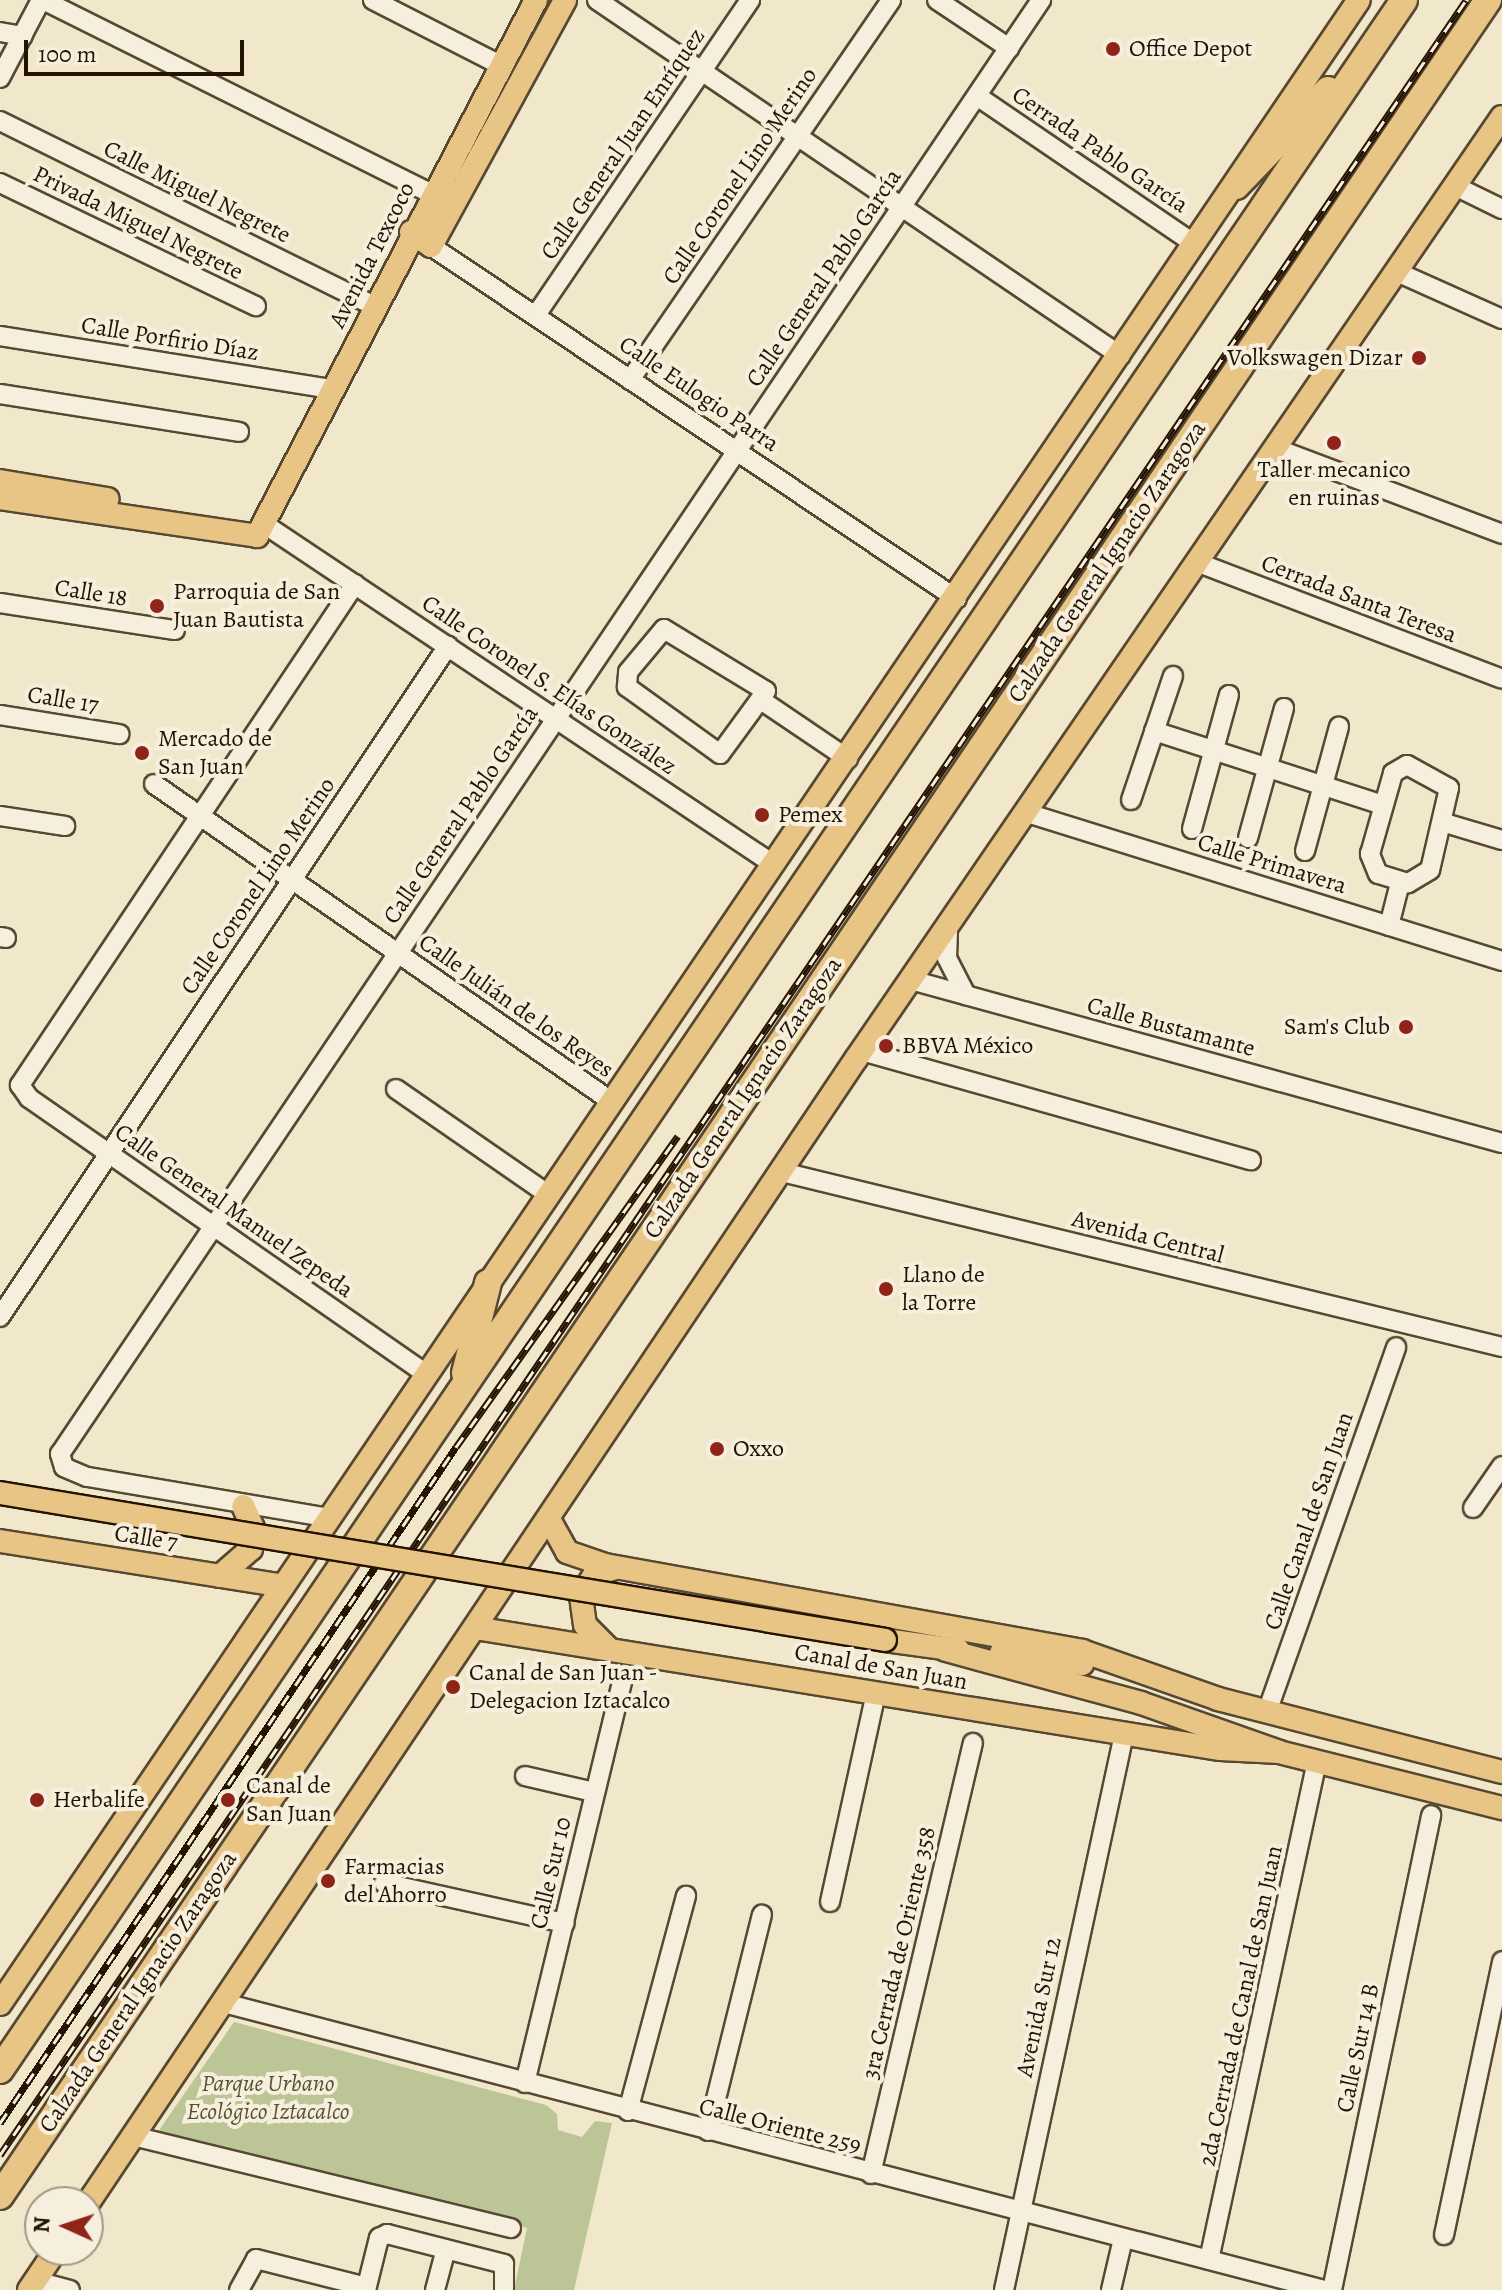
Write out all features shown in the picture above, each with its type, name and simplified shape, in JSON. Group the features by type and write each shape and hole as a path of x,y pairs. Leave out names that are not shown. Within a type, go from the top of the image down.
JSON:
{"highway":[{"path":"0,2070 1404,0"},
{"name":"Calzada General Ignacio Zaragoza","path":"0,2196 1488,0"},
{"path":"1236,186 1378,39"},
{"path":"460,1392 488,1283"},
{"path":"0,2041 45,2003"}],"main road":[{"name":"Avenida Texcoco","path":"260,530 411,232 536,0"},
{"name":"Avenida Texcoco","path":"431,246 565,0"},
{"path":"0,2004 9,1977 330,1518 546,1193 848,759 1359,0"},
{"path":"99,2186 550,1521 862,1051 948,930 1502,117"},
{"path":"446,168 464,183"},
{"name":"Calle Eulogio Parra","path":"411,232 431,246"},
{"path":"0,481 260,530"},
{"path":"0,498 260,530"},
{"name":"Canal de San Juan","path":"0,1493 946,1650 1126,1671"},
{"path":"220,1576 251,1549 253,1528 243,1506"},
{"name":"Canal de San Juan","path":"550,1521 567,1552 616,1568 1042,1642 1126,1671 1267,1712 1502,1772"},
{"name":"Calle 7","path":"0,1541 283,1586"},
{"path":"607,1647 585,1625 581,1596 594,1575 616,1568"},
{"name":"Canal de San Juan","path":"475,1628 607,1647 1124,1734 1279,1752"},
{"name":"Canal de San Juan","path":"946,1650 1141,1703 1279,1752 1502,1808"},
{"path":"32,2285 45,2266"}],"street":[{"path":"0,78 42,0 432,194"},
{"path":"373,0 502,66"},
{"name":"Calle General Juan Enríquez","path":"536,315 750,0"},
{"name":"Calle Coronel Lino Merino","path":"630,380 891,0"},
{"path":"937,0 1009,48"},
{"name":"Calle General Pablo García","path":"60,1460 213,1225 1041,0"},
{"path":"604,2 701,73 1121,356"},
{"path":"0,32 23,36"},
{"name":"Cerrada Pablo García","path":"977,96 1195,244"},
{"name":"Calle Miguel Negrete","path":"0,121 373,305"},
{"name":"Privada Miguel Negrete","path":"0,183 256,306"},
{"path":"1455,186 1502,209"},
{"name":"Calle Eulogio Parra","path":"431,246 957,599"},
{"path":"1397,272 1502,319"},
{"name":"Calle Porfirio Díaz","path":"0,336 332,389"},
{"path":"0,394 239,432"},
{"path":"1275,448 1502,534"},
{"name":"Calle Coronel S. Elías González","path":"260,530 299,545 773,864"},
{"name":"Cerrada Santa Teresa","path":"1199,563 1502,679"},
{"path":"197,814 355,584"},
{"name":"Calle 18","path":"0,603 175,630"},
{"path":"671,629 765,689 761,700 716,755 630,692 626,677 653,636 671,629"},
{"name":"Calle Coronel Lino Merino","path":"0,1317 448,646"},
{"path":"1131,800 1173,676"},
{"path":"1192,829 1229,695"},
{"path":"761,700 848,759"},
{"path":"1248,838 1284,708"},
{"name":"Calle 17","path":"0,715 119,734"},
{"path":"1305,851 1339,727"},
{"path":"1154,731 1383,805"},
{"path":"1407,765 1444,779 1445,823 1430,870 1400,883 1371,864 1383,805 1395,770 1407,765"},
{"name":"Calle Julián de los Reyes","path":"154,784 611,1101"},
{"name":"Calle Primavera","path":"1027,813 1502,961"},
{"name":"Calle General Manuel Zepeda","path":"197,814 20,1085 110,1154 425,1373"},
{"path":"0,816 65,826"},
{"path":"1445,823 1502,840"},
{"path":"1389,926 1400,883"},
{"path":"948,930 947,958 966,995"},
{"name":"Calle Bustamante","path":"911,980 1502,1143"},
{"path":"862,1051 1251,1160"},
{"path":"396,1089 546,1193"},
{"name":"Avenida Central","path":"782,1172 1502,1347"},
{"name":"Calle Canal de San Juan","path":"1267,1712 1396,1347"},
{"name":"Calle 7","path":"60,1460 87,1477 243,1506 330,1518"},
{"path":"1473,1508 1502,1466"},
{"name":"Calle Sur 10","path":"525,2083 624,1674"},
{"path":"830,1902 876,1692"},
{"name":"Avenida Sur 12","path":"1004,2290 1124,1734"},
{"name":"3ra Cerrada de Oriente 358","path":"871,2174 973,1743"},
{"name":"2da Cerrada de Canal de San Juan","path":"1209,2260 1317,1761"},
{"path":"525,1776 594,1792"},
{"name":"Calle Sur 14 B","path":"1332,2290 1431,1815"},
{"path":"384,1883 565,1923"},
{"path":"628,2111 686,1896"},
{"path":"708,2131 762,1915"},
{"path":"1444,2235 1502,1961"},
{"name":"Calle Oriente 259","path":"224,2003 628,2111 1209,2260 1289,2286 1324,2290"},
{"path":"133,2136 511,2228"},
{"path":"239,2290 251,2260 305,2281 366,2288 383,2234 507,2266 504,2290"},
{"path":"1111,2290 1123,2239"},
{"path":"435,2290 446,2249"},
{"path":"32,2285 70,2290"}],"green space":[{"name":"Parque Urbano Ecológico Iztacalco","path":"234,2022 546,2105 557,2114 558,2130 582,2137 595,2121 612,2123 574,2290 514,2290 527,2228 155,2136"}],"railway":[{"path":"0,2155 1466,0"},
{"path":"0,2123 456,1447 678,1136"}],"place":[{"name":"Office Depot","path":"1113,49"},
{"name":"Volkswagen Dizar","path":"1419,358"},
{"name":"Taller mecanico en ruinas","path":"1334,443"},
{"name":"Parroquia de San Juan Bautista","path":"157,606"},
{"name":"Mercado de San Juan","path":"142,753"},
{"name":"Pemex","path":"762,815"},
{"name":"Sam's Club","path":"1406,1027"},
{"name":"BBVA México","path":"886,1046"},
{"name":"Llano de la Torre","path":"886,1289"},
{"name":"Oxxo","path":"717,1449"},
{"name":"Canal de San Juan - Delegacion Iztacalco","path":"453,1687"},
{"name":"Herbalife","path":"37,1800"},
{"name":"Canal de San Juan","path":"228,1800"},
{"name":"Farmacias del Ahorro","path":"328,1881"}]}
